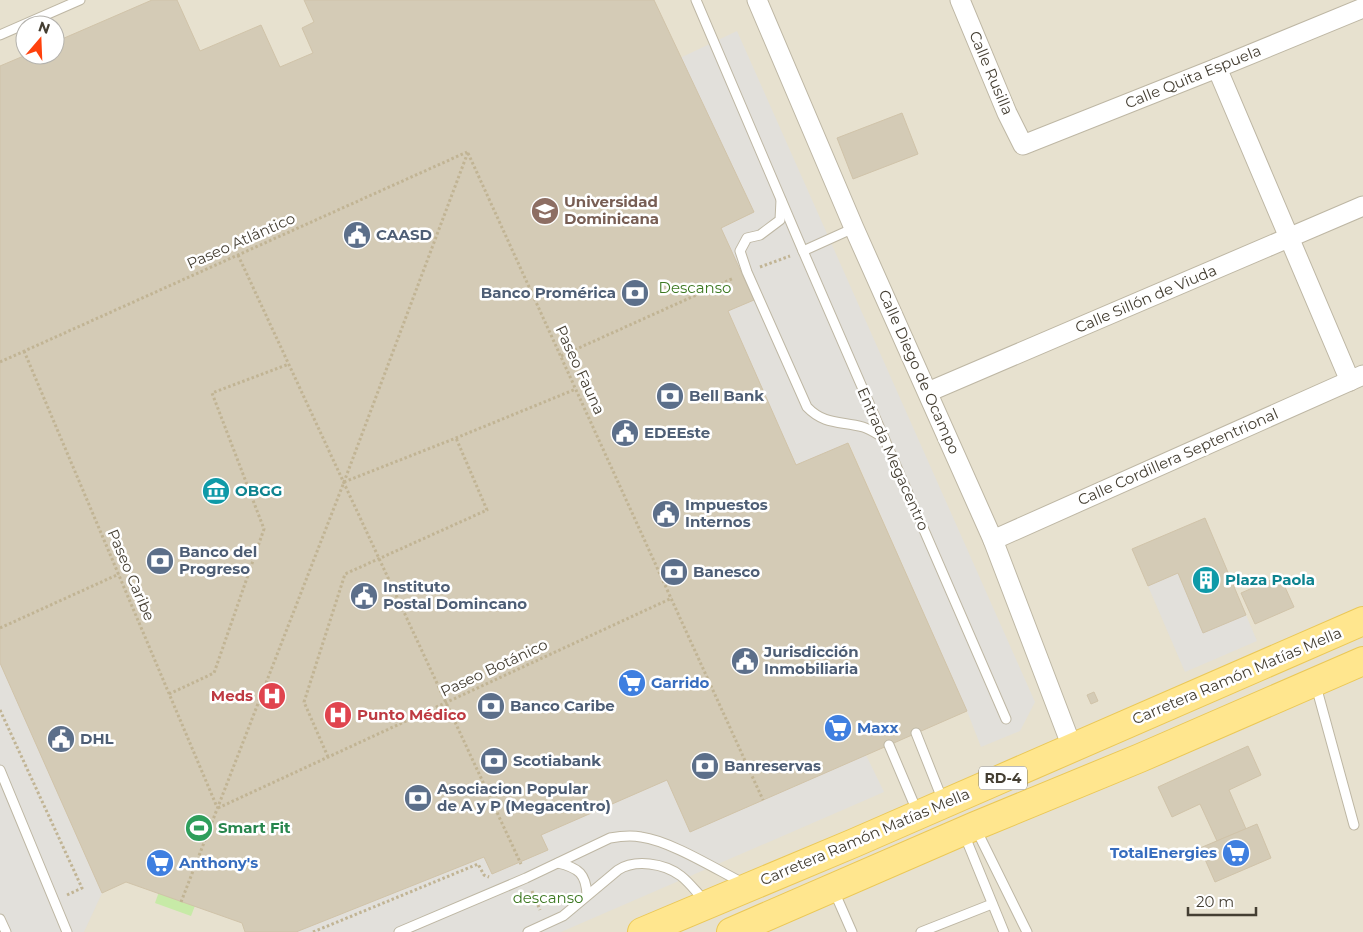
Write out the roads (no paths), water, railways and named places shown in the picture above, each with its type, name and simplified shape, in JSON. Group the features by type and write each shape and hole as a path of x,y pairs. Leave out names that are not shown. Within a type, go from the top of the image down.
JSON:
{"main road":[{"name":"Carretera Ramón Matías Mella","path":"642,932 1363,621"},
{"name":"RD-4","path":"730,932 1363,661"}],"street":[{"name":"Calle Diego de Ocampo","path":"756,0 854,228 993,540 1072,747"},
{"name":"Calle Rusilla","path":"960,0 1007,112 1023,145"},
{"name":"Calle Quita Espuela","path":"1023,145 1363,8"},
{"path":"1217,68 1289,238 1356,378"},
{"name":"Calle Sillón de Viuda","path":"928,392 1363,206"},
{"name":"Calle Cordillera Septentrional","path":"993,540 1356,378"}],"lane":[{"path":"0,34 80,0"},
{"name":"Entrada Megacentro","path":"696,0 780,200 1006,719"},
{"path":"780,200 780,220 760,235 747,238 740,251 747,272 807,407 814,416 827,421 864,427 884,438"},
{"path":"803,251 854,228"},
{"path":"1314,681 1354,825"},
{"path":"916,733 944,803"},
{"path":"889,745 919,814"},
{"path":"0,770 67,932"},
{"path":"969,829 992,904 1004,932"},
{"path":"969,829 1027,932"},
{"path":"399,932 526,878 610,838 625,836 643,837 678,850 750,886"},
{"path":"558,863 580,872 586,885 587,895"},
{"path":"528,932 563,916 618,870 626,865 636,863 669,869 681,876 708,904"},
{"path":"832,887 852,932"},
{"path":"921,932 992,904"},
{"path":"0,919 6,932"}],"place":[{"name":"Universidad Dominicana","path":"545,211"},
{"name":"CAASD","path":"357,235"},
{"name":"Banco Promérica","path":"635,293"},
{"name":"Bell Bank","path":"670,396"},
{"name":"EDEEste","path":"625,433"},
{"name":"OBGG","path":"216,491"},
{"name":"Impuestos Internos","path":"666,514"},
{"name":"Banco del Progreso","path":"160,561"},
{"name":"Banesco","path":"674,572"},
{"name":"Plaza Paola","path":"1206,580"},
{"name":"Instituto Postal Domincano","path":"364,596"},
{"name":"Jurisdicción Inmobiliaria","path":"745,661"},
{"name":"Garrido","path":"632,683"},
{"name":"Meds","path":"272,696"},
{"name":"Banco Caribe","path":"491,706"},
{"name":"Punto Médico","path":"338,715"},
{"name":"Maxx","path":"838,728"},
{"name":"DHL","path":"61,739"},
{"name":"Scotiabank","path":"494,761"},
{"name":"Banreservas","path":"705,766"},
{"name":"Asociacion Popular de A y P (Megacentro)","path":"418,798"},
{"name":"Smart Fit","path":"199,828"},
{"name":"TotalEnergies","path":"1236,853"},
{"name":"Anthony's","path":"160,863"}],"park label":[{"name":"Descanso","path":"695,288"},
{"name":"descanso","path":"548,898"}]}
